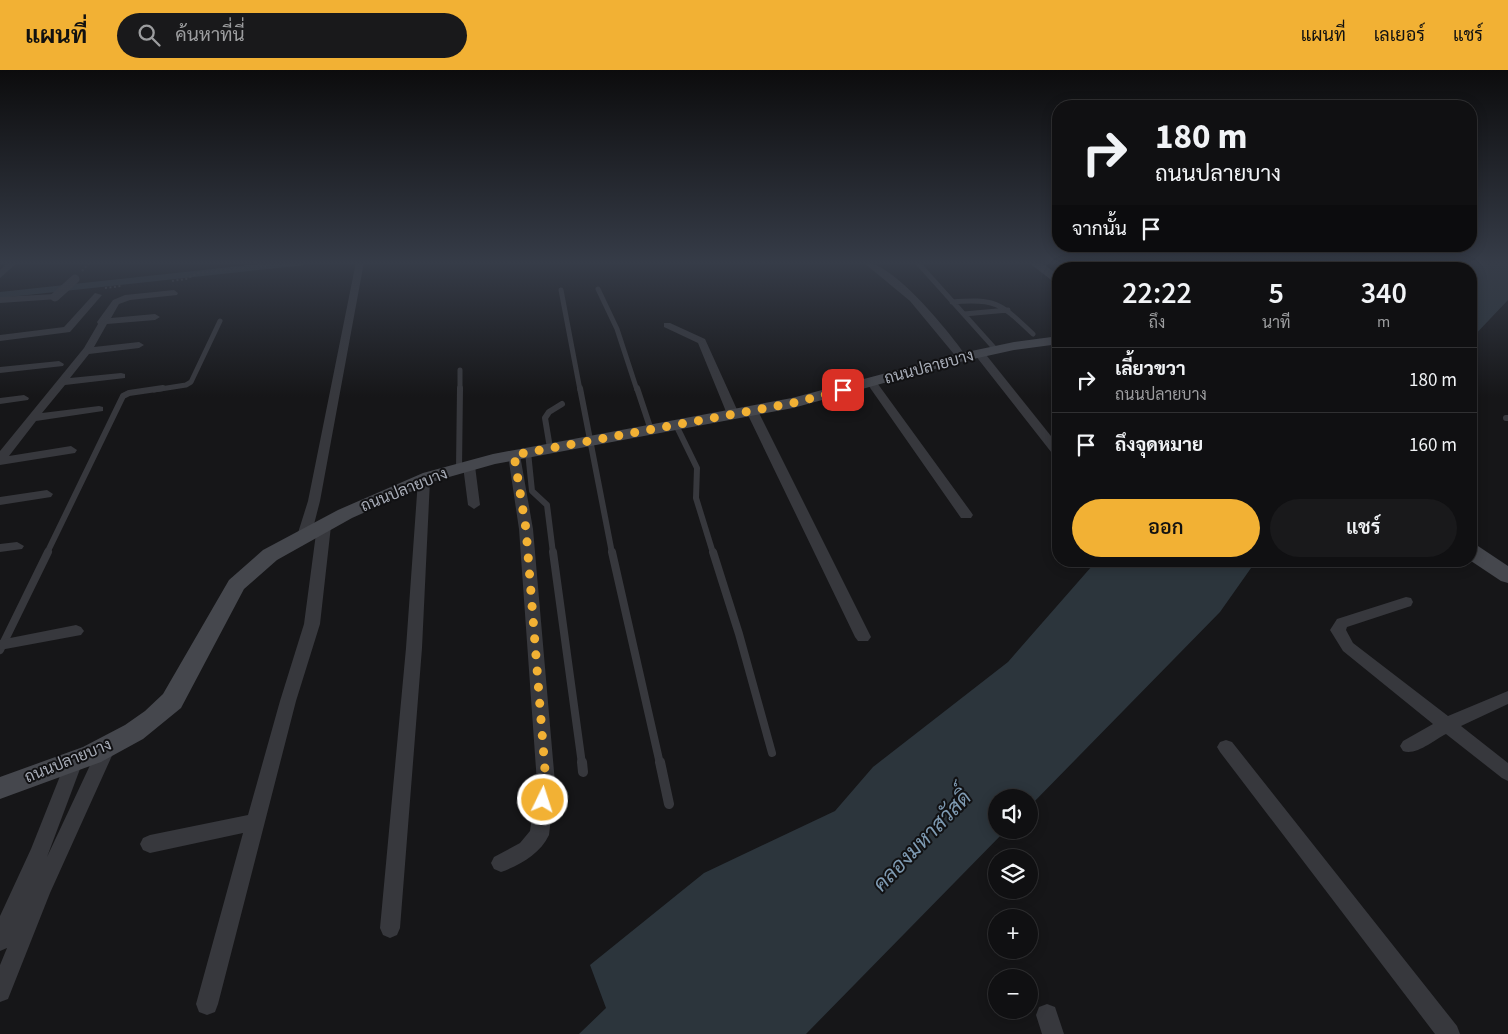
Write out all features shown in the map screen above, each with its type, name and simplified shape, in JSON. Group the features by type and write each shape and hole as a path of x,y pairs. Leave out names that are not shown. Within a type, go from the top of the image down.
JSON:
{"street":[{"path":"0,338 67,330 87,307"},
{"path":"0,460 87,351 102,322 113,307"},
{"path":"304,536 314,501 351,307"},
{"path":"921,307 938,324 979,353 1052,445"},
{"path":"102,322 155,318"},
{"path":"667,325 702,341 733,414"},
{"name":"ถนนปลายบาง","path":"0,788 106,749 158,716 172,701 236,584 270,555 304,536 424,480 464,467 521,454 793,403 979,353 1052,341"},
{"path":"87,351 140,345"},
{"path":"0,370 59,364"},
{"path":"62,382 121,376"},
{"path":"871,382 966,515"},
{"path":"0,401 24,398"},
{"path":"32,418 99,409"},
{"path":"752,411 863,637"},
{"path":"0,460 71,450"},
{"path":"501,863 527,849 539,835 546,783 521,454"},
{"path":"464,467 474,505"},
{"path":"390,928 414,665 421,569 424,480"},
{"path":"0,501 47,494"},
{"path":"207,1004 288,701 312,624 324,526"},
{"path":"0,548 17,546"},
{"path":"1477,555 1508,576"},
{"path":"1406,602 1342,623 1338,630 1348,647 1508,773"},
{"path":"1,648 76,631"},
{"path":"1409,746 1446,724 1508,697"},
{"path":"1226,747 1449,1034"},
{"path":"0,991 41,891 106,749"},
{"path":"0,940 40,850 74,761"},
{"path":"150,844 256,822"}],"lane":[{"path":"564,307 610,545 669,804"},
{"path":"607,307 617,329 651,430"},
{"path":"957,307 964,314 979,353"},
{"path":"1003,307 1033,334"},
{"path":"964,314 1008,310"},
{"path":"1,648 123,396 129,393 186,385 191,382 220,322"},
{"path":"460,370 464,467"},
{"path":"550,448 545,418 549,412 562,404"},
{"path":"676,425 697,468 696,498 739,634 772,753"},
{"path":"521,454 532,491 547,505 583,772"}],"water":[{"path":"1477,307 1501,307 1477,333"},
{"name":"คลองมหาสวัสดิ์","path":"1091,567 1252,567 1220,612 1038,798 1038,789 988,789 988,839 997,839 806,1034 579,1034 606,1008 590,965 704,873 835,811 873,767 1008,662"}],"route":[{"path":"543,800 546,783 526,529 514,455 793,403 843,390"}]}
